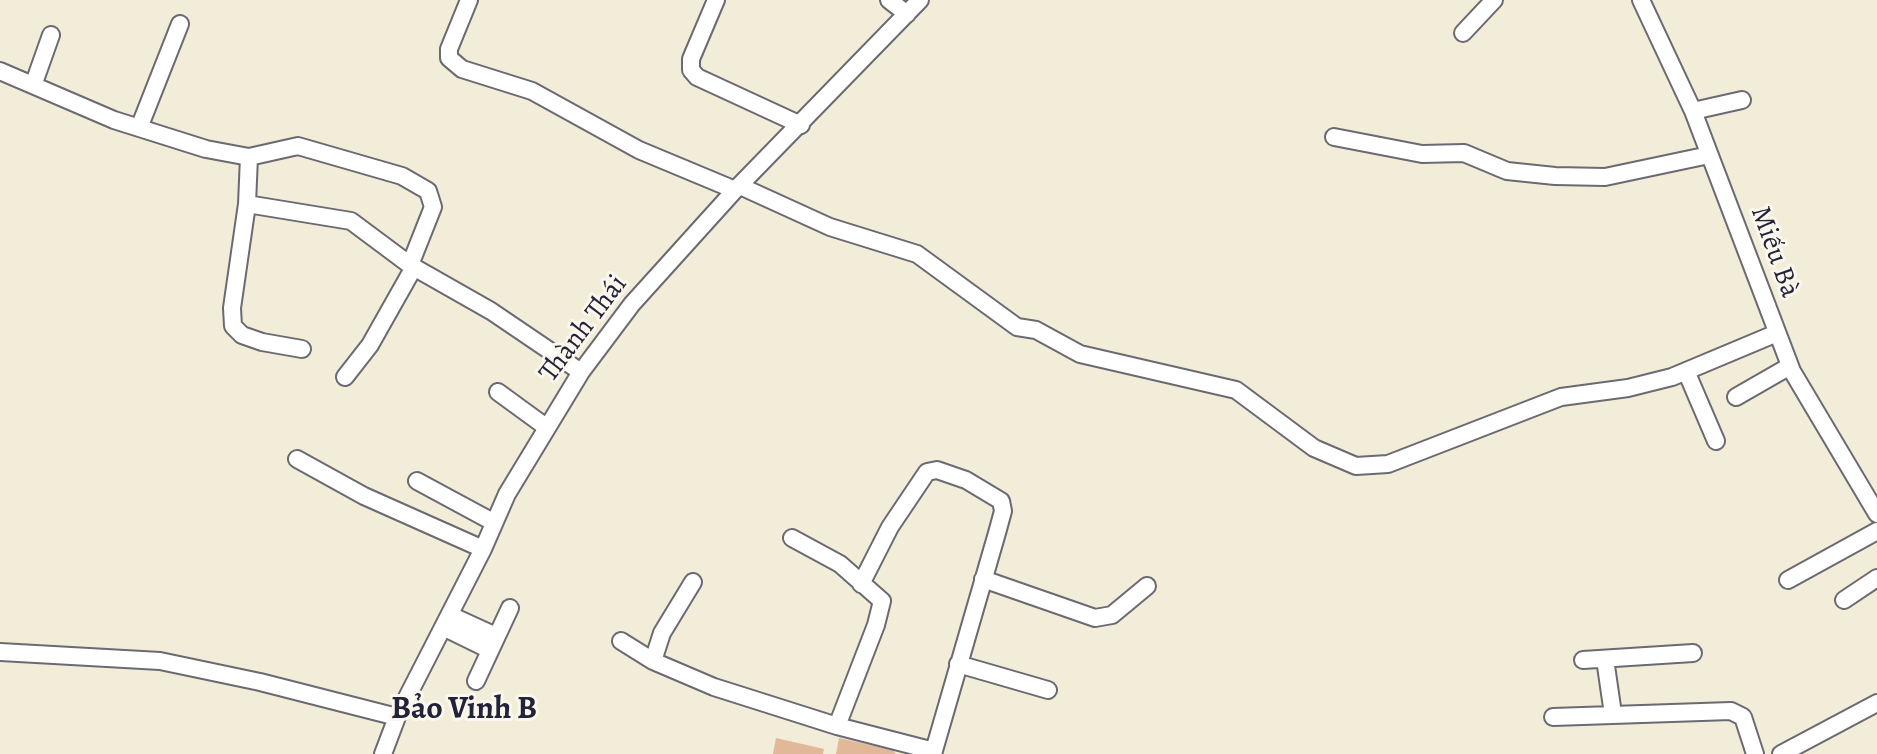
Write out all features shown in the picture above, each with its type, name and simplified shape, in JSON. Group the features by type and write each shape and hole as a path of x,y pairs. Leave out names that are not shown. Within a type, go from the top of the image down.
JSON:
{"street":[{"path":"469,0 449,49 449,58 462,69 532,91 639,150 830,227 917,254 1017,327 1036,330 1080,354 1236,390 1314,448 1356,466 1388,464 1561,397 1628,388 1686,371 1777,333"},
{"path":"716,0 691,59 691,70 697,77 801,125"},
{"path":"889,0 907,14"},
{"name":"Thành Thái","path":"383,754 397,717 483,549 493,522 581,372 632,304 738,188 920,0"},
{"path":"1463,33 1494,0"},
{"name":"Miếu Bà","path":"1641,0 1693,111 1790,366 1813,412 1877,514"},
{"path":"139,128 180,24"},
{"path":"34,83 51,35"},
{"path":"0,71 139,128 206,149 249,157 291,147 318,149 396,173 428,191 433,207 412,266 370,345 345,377"},
{"path":"1693,111 1742,100"},
{"path":"1334,137 1422,154 1464,153 1507,171 1555,176 1605,177 1709,155"},
{"path":"249,157 247,204 232,308 233,326 242,335 262,342 302,349"},
{"path":"247,204 351,221 412,266 491,311 581,372"},
{"path":"1736,397 1790,366"},
{"path":"1686,371 1716,441"},
{"path":"498,392 546,427"},
{"path":"297,459 364,496 483,549"},
{"path":"621,641 653,661 714,687 837,726 934,752 1003,506 1001,501 966,480 937,470 927,472 890,527 861,584"},
{"path":"417,481 493,522"},
{"path":"1788,580 1877,531"},
{"path":"792,538 840,564 883,605 837,726"},
{"path":"1844,600 1877,578"},
{"path":"983,579 1095,618 1112,615 1147,586"},
{"path":"653,661 669,619 693,582"},
{"path":"476,681 510,608"},
{"path":"446,621 493,643"},
{"path":"0,652 160,661 397,717"},
{"path":"1583,660 1693,653"},
{"path":"1605,659 1613,714"},
{"path":"958,664 1048,690"},
{"path":"1781,754 1877,703"},
{"path":"1553,717 1736,712 1743,717 1755,754"}],"building":[{"path":"776,738 824,749 823,754 773,754"},
{"path":"839,738 893,750 896,754 836,754"}],"district":[{"name":"Bảo Vinh B","path":"464,710"}]}
